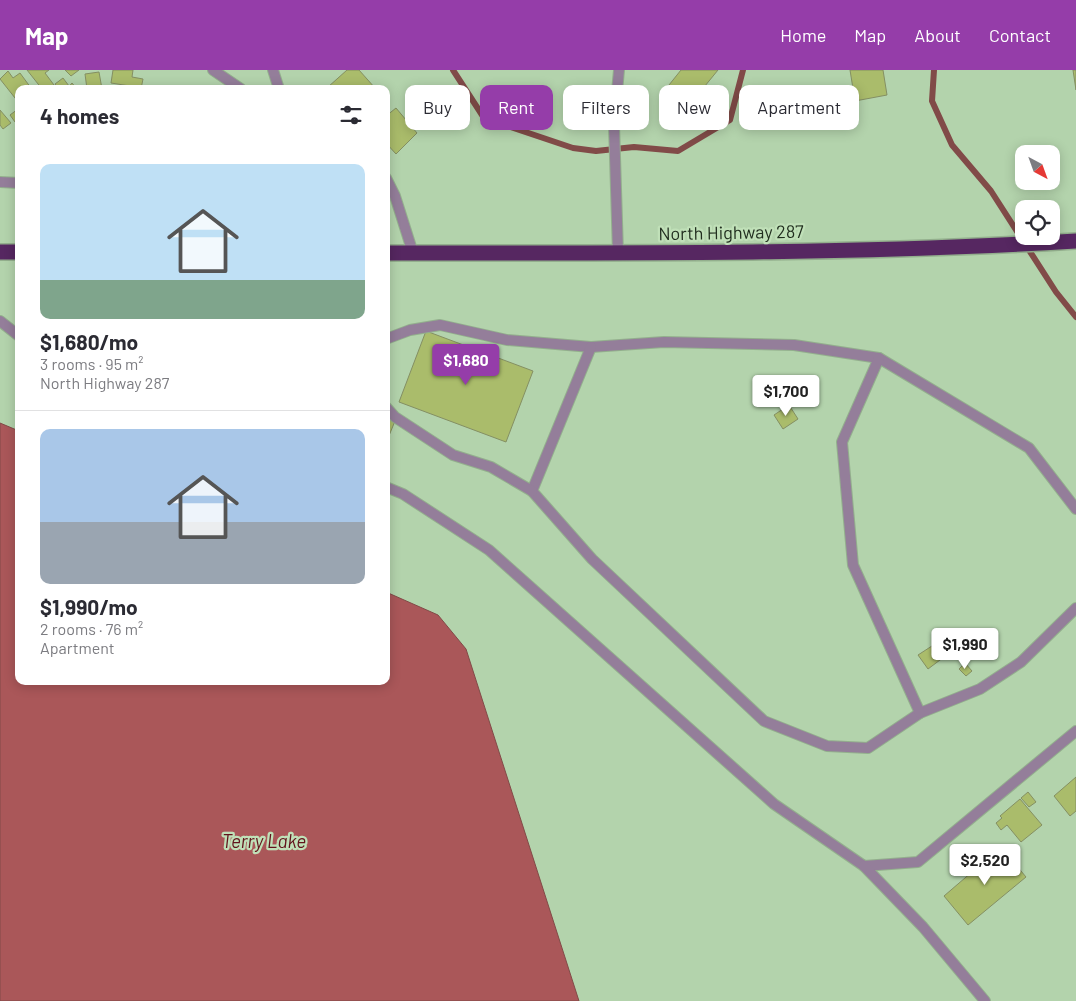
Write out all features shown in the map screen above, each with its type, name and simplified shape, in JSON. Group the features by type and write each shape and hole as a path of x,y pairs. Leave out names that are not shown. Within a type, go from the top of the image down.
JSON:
{"highway":[{"name":"North Highway 287","path":"390,253 618,253 1002,246 1076,241"},
{"path":"0,252 15,252"}],"street":[{"path":"213,70 235,85"},
{"path":"272,70 278,85"},
{"path":"618,253 614,125 619,70"},
{"path":"0,182 15,183"},
{"path":"390,186 413,253"},
{"path":"0,321 15,333"},
{"path":"390,338 410,330 440,325 507,340 591,347 664,342 794,345 879,358 1029,448 1076,509"},
{"path":"532,491 591,347"},
{"path":"879,358 842,442 853,565 920,713"},
{"path":"390,411 395,417 453,454 491,467 532,491 592,559 764,721 827,746 868,748 920,713 980,689 1021,662 1076,608"},
{"path":"390,489 403,494 489,550 774,804 864,866 922,928 985,1001"},
{"path":"864,866 918,862 1076,731"}],"water":[{"name":"Terry Lake","path":"0,423 15,429 15,685 390,685 390,594 438,615 466,649 579,1001 0,1001"}],"building":[{"path":"27,70 49,70 45,73 54,85 39,85"},
{"path":"65,70 79,70 71,76"},
{"path":"113,70 133,70 132,77 143,79 142,85 111,83"},
{"path":"347,70 359,70 372,85 330,85"},
{"path":"681,70 718,70 706,85 669,85"},
{"path":"850,70 883,70 887,95 859,100 859,85 852,85"},
{"path":"1073,70 1076,70 1076,90"},
{"path":"8,71 13,78 20,73 29,85 15,85 15,98 0,79"},
{"path":"99,72 101,85 86,85 85,74"},
{"path":"63,78 68,85 56,85"},
{"path":"396,108 405,119 405,130 414,130 417,133 396,154 390,147 390,113"},
{"path":"0,110 11,123 3,129 0,125"},
{"path":"15,111 15,122 10,115"},
{"path":"426,331 533,371 506,442 399,402"},
{"path":"789,405 798,419 783,429 774,415"},
{"path":"390,419 395,421 390,433"},
{"path":"935,644 944,657 928,669 918,655"},
{"path":"965,663 972,671 966,676 959,669"},
{"path":"1076,777 1076,811 1070,816 1054,796"},
{"path":"1028,792 1036,802 1029,807 1021,798"},
{"path":"1020,799 1042,825 1021,842 1007,825 1001,830 996,823 1002,818 1000,816"},
{"path":"1001,847 1026,877 968,925 944,896"}],"waterway":[{"path":"453,70 484,118 573,148 596,151 634,147 678,151 730,120 743,70"},
{"path":"934,70 932,101 952,145 991,191 1056,292 1076,317"}]}
